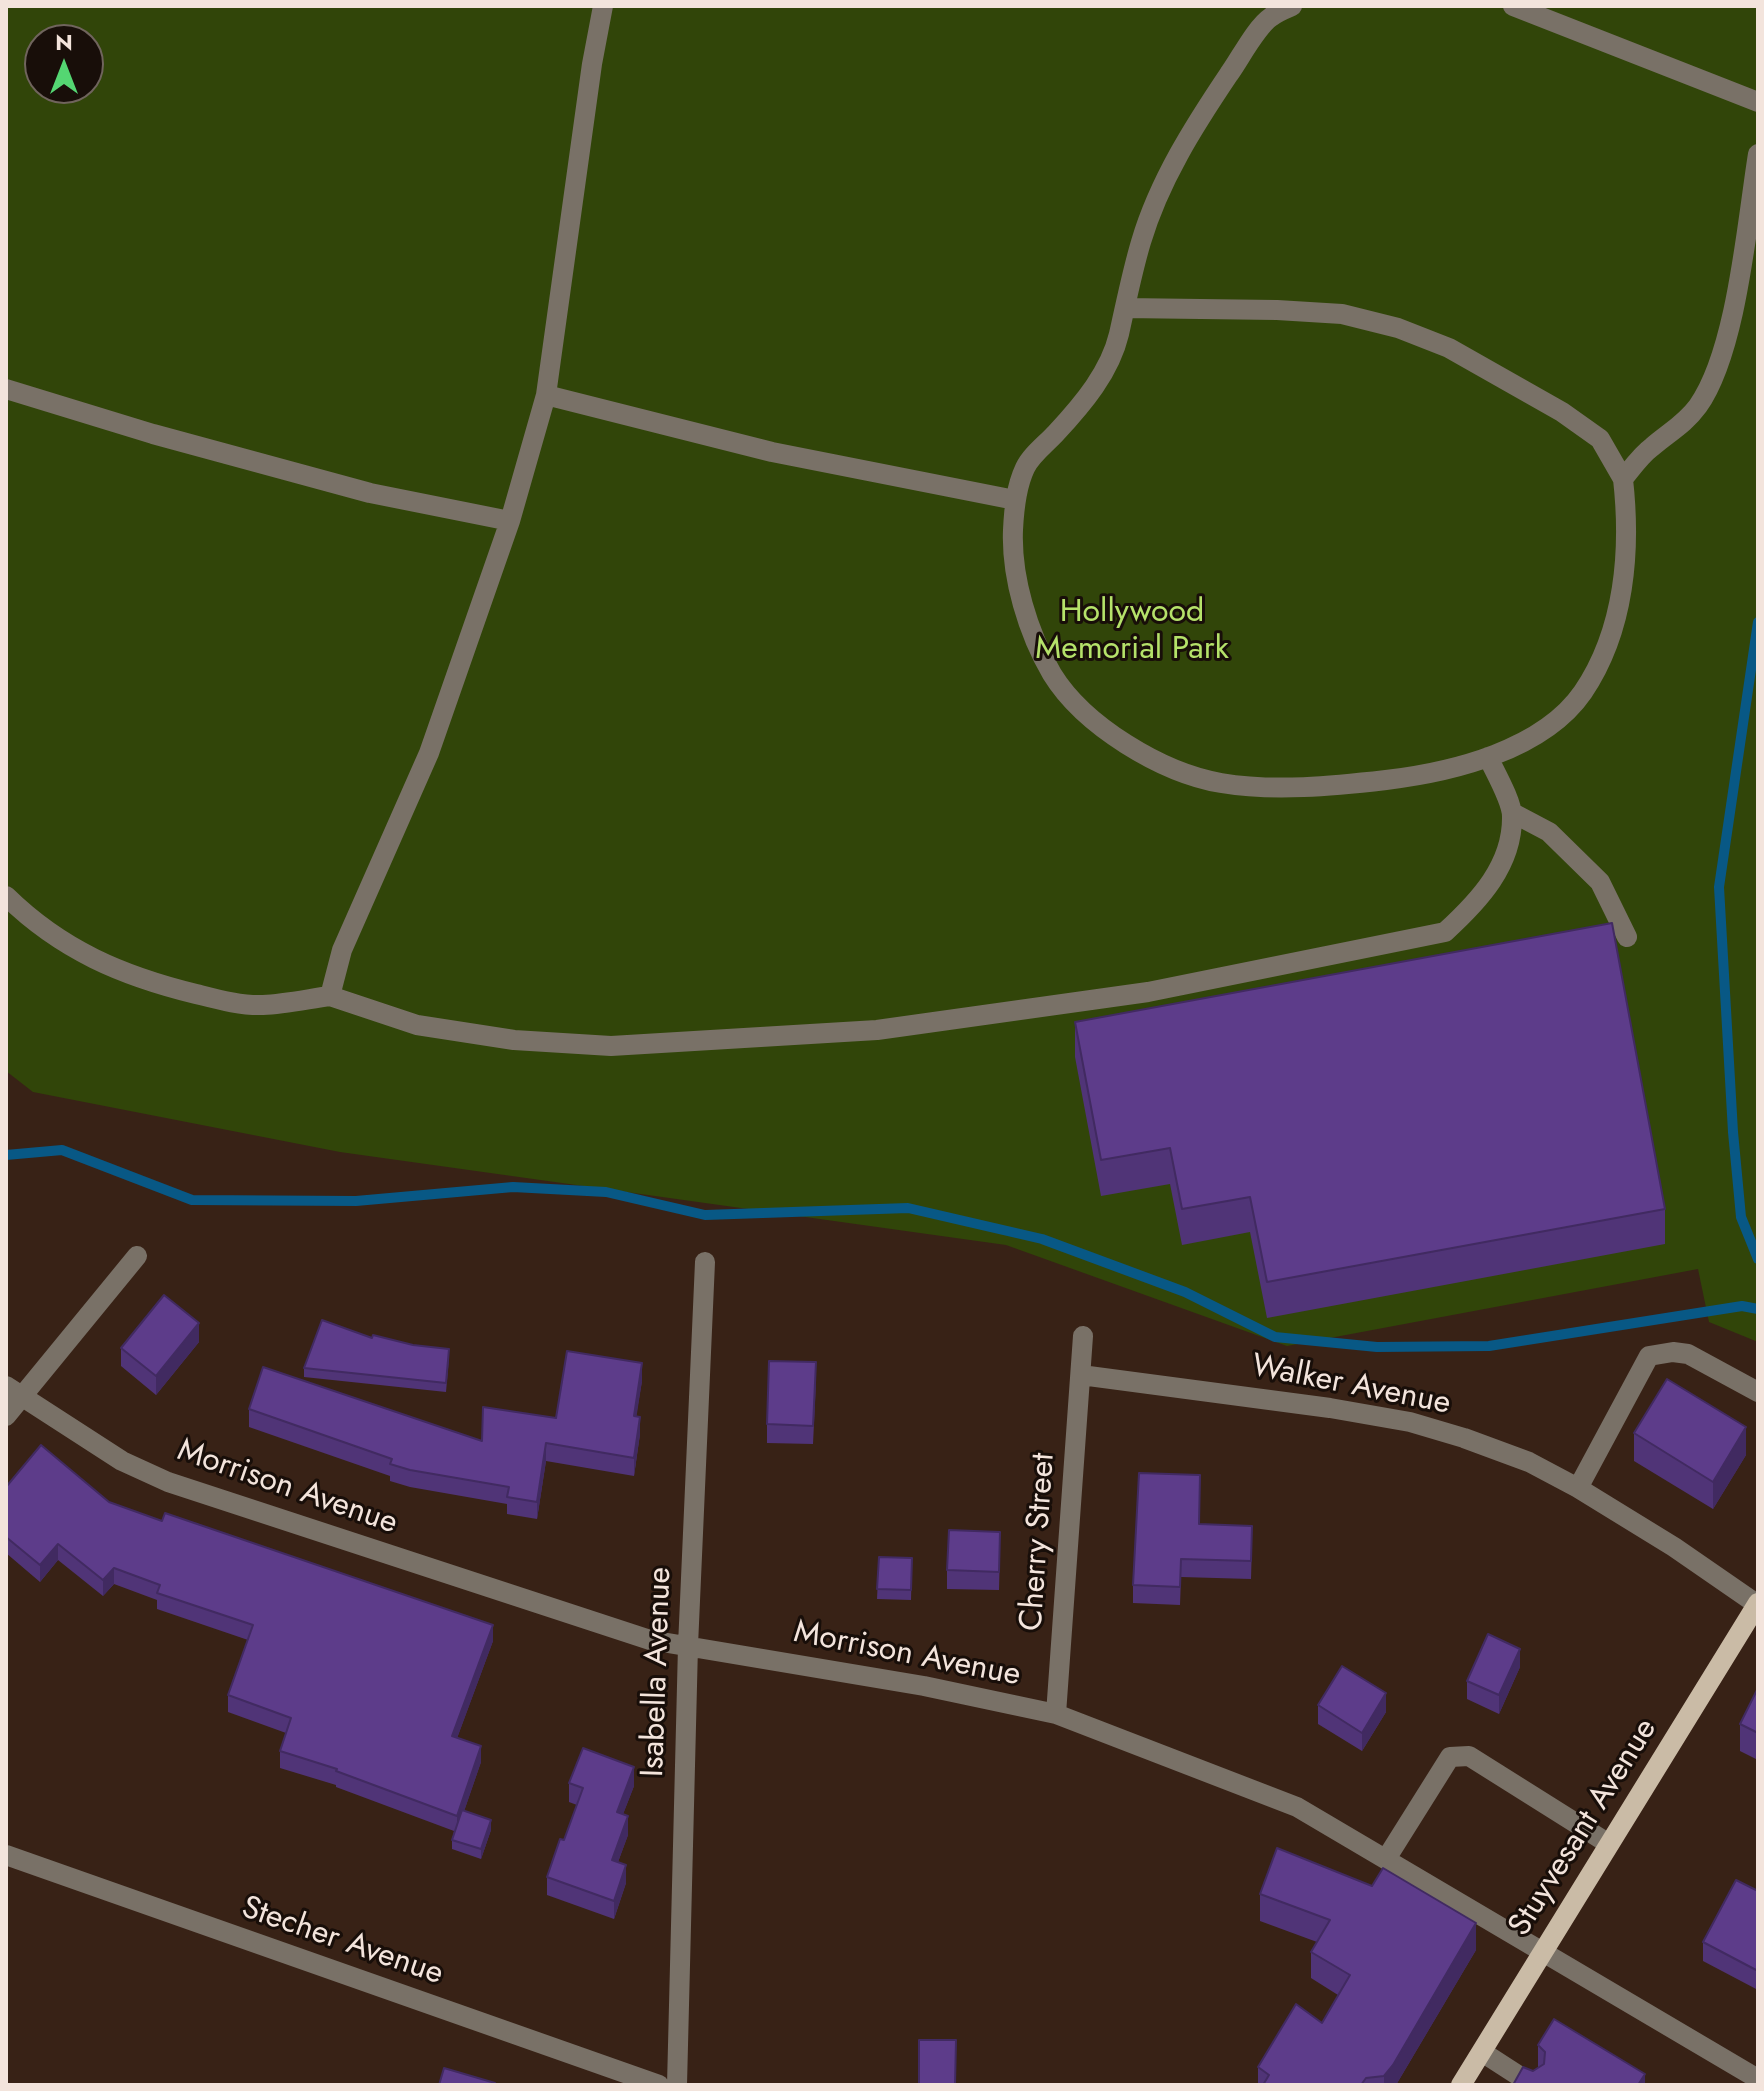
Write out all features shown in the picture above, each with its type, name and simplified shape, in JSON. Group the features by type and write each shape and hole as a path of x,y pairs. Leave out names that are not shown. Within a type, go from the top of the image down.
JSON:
{"main road":[{"name":"Stuyvesant Avenue","path":"1461,2085 1758,1604"}],"street":[{"path":"330,996 342,950 429,753 510,521 546,395 592,64 603,6"},
{"path":"1125,308 1329,313 1398,328 1449,348 1562,412 1600,439 1623,479 1628,522 1622,595 1604,653 1582,694 1539,735 1488,757 1427,775 1290,787 1222,783 1172,770 1126,744 1081,708 1053,675 1031,627 1018,585 1013,536 1015,500 1026,466 1080,407 1114,356 1125,308 1142,239 1163,185 1194,125 1268,12 1292,6"},
{"path":"1513,6 1758,102"},
{"path":"1623,479 1650,448 1678,428 1699,405 1716,368 1729,330 1758,154"},
{"path":"6,389 153,434 356,489 510,521"},
{"path":"546,395 772,452 1015,500"},
{"path":"6,896 60,941 96,962 170,988 260,1006 330,996 417,1025 514,1040 611,1046 877,1030 1148,992 1445,932 1477,903 1506,857 1513,813 1488,757"},
{"path":"1513,813 1549,832 1600,882 1627,937"},
{"path":"6,1416 14,1391 137,1256"},
{"name":"Isabella Avenue","path":"677,2085 688,1646 705,1262"},
{"name":"Cherry Street","path":"1056,1714 1083,1336"},
{"path":"1578,1488 1649,1356 1673,1352 1688,1354 1758,1392"},
{"name":"Walker Avenue","path":"1081,1375 1330,1408 1410,1422 1529,1462 1674,1547 1758,1604"},
{"name":"Morrison Avenue","path":"14,1391 122,1461 168,1482 650,1640 924,1686 1056,1714 1297,1807 1758,2079"},
{"path":"1386,1859 1450,1757 1460,1755 1469,1756 1609,1844"},
{"name":"Stecher Avenue","path":"6,1855 659,2085"},
{"path":"1482,2052 1533,2085"}],"green space":[{"name":"Hollywood Memorial Park","path":"6,6 1758,6 1758,1342 1709,1322 1698,1269 1287,1346 1006,1245 340,1152 33,1092 6,1071"}],"building":[{"path":"1612,923 1665,1209 1267,1282 1250,1197 1182,1209 1170,1148 1101,1160 1075,1022"},
{"path":"164,1295 199,1323 156,1376 121,1348"},
{"path":"322,1320 372,1338 373,1335 413,1345 449,1349 446,1383 304,1368"},
{"path":"567,1351 642,1363 634,1416 640,1417 634,1458 546,1443 537,1502 507,1497 509,1487 390,1464 392,1459 249,1409 263,1367 482,1441 483,1407 556,1418"},
{"path":"769,1361 816,1362 813,1426 767,1424"},
{"path":"1667,1379 1746,1427 1713,1482 1634,1433"},
{"path":"41,1445 109,1502 162,1521 165,1513 493,1625 452,1736 481,1746 457,1816 337,1769 280,1751 291,1718 228,1695 253,1625 157,1593 160,1585 114,1568 103,1580 58,1544 40,1565 6,1537 6,1487"},
{"path":"1139,1473 1200,1475 1199,1524 1252,1526 1251,1561 1181,1559 1180,1587 1133,1585"},
{"path":"949,1530 1000,1532 999,1572 947,1570"},
{"path":"879,1557 912,1558 911,1590 877,1589"},
{"path":"1488,1634 1520,1649 1499,1695 1467,1681"},
{"path":"1342,1666 1386,1693 1362,1733 1318,1705"},
{"path":"1758,1688 1758,1733 1740,1724"},
{"path":"583,1748 634,1767 617,1812 628,1816 612,1860 626,1865 614,1901 547,1877 583,1788 569,1783"},
{"path":"462,1810 491,1820 481,1849 452,1840"},
{"path":"1277,1848 1372,1886 1383,1868 1476,1923 1384,2076 1366,2078 1361,2085 1263,2085 1269,2075 1258,2067 1296,2004 1322,2023 1350,1975 1311,1952 1330,1920 1260,1894"},
{"path":"1736,1880 1758,1891 1758,1971 1703,1942"},
{"path":"1554,2019 1645,2074 1638,2085 1513,2085 1523,2067 1533,2071 1544,2064 1545,2052 1538,2045"},
{"path":"919,2040 956,2040 955,2085 919,2085"},
{"path":"444,2068 495,2083 495,2085 439,2085"}],"waterway":[{"path":"1758,622 1719,887 1741,1217 1758,1259"},
{"path":"6,1155 62,1150 192,1200 356,1201 513,1187 606,1192 705,1215 908,1208 1042,1239 1185,1292 1275,1337 1377,1347 1489,1346 1742,1306 1758,1309"}]}
